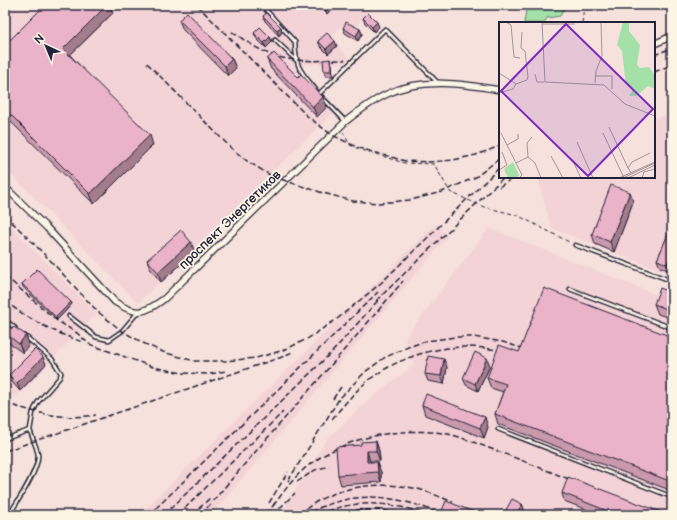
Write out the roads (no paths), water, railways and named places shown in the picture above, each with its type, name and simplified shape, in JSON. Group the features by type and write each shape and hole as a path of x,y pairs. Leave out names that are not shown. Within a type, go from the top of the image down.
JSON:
{"street":[{"path":"655,44 672,36"},
{"name":"проспект Энергетиков","path":"138,312 150,309 164,299 340,126 371,102 389,93 409,87 437,82 499,90"},
{"path":"5,187 47,228 114,302 128,310 138,312"}],"lane":[{"path":"266,5 266,10 295,42 296,60 299,70 319,94 346,121"},
{"path":"319,94 385,29 437,82"},
{"path":"275,40 296,60"},
{"path":"575,245 672,281"},
{"path":"570,289 672,328"},
{"path":"69,316 96,337 109,340 122,331 138,312"},
{"path":"5,320 19,331"},
{"path":"9,515 36,465 38,455 30,430 33,412 38,402 60,377 61,373 52,359 25,336"},
{"path":"498,429 672,497"},
{"path":"5,439 30,430"}],"railway":[{"path":"197,5 307,116 332,135 359,148 405,161 429,162 453,160 476,155 499,146"},
{"path":"232,32 263,51 283,58 310,61 345,60"},
{"path":"655,55 672,48"},
{"path":"147,63 231,148 247,161 270,175 323,193 353,201 379,203 411,200 442,192 476,177 499,159"},
{"path":"655,72 672,65"},
{"path":"5,215 49,259 97,311 122,331 163,352 194,361 225,361 256,358 284,350 307,339 337,319 381,283 499,168"},
{"path":"376,301 503,178"},
{"path":"499,187 512,178"},
{"path":"5,276 56,320 77,333 89,344 153,367 182,373 210,374 226,371"},
{"path":"201,515 403,281"},
{"path":"149,515 378,292"},
{"path":"164,515 333,351 381,297"},
{"path":"5,301 42,325 83,342"},
{"path":"288,481 339,399 365,372 384,358 426,341 455,337 474,337 503,342 524,349"},
{"path":"332,419 363,385 378,374 412,356 431,351 470,347 508,353"},
{"path":"5,451 282,357 292,352"},
{"path":"333,399 341,387"},
{"path":"5,403 50,415 72,417 96,415"},
{"path":"178,515 283,412"},
{"path":"273,506 290,483 302,471 333,450 368,437 406,432 442,433 456,436 577,482"},
{"path":"297,482 315,470 329,466"},
{"path":"269,503 288,472"},
{"path":"299,515 311,505 325,497 355,488 371,486 403,486 431,493 453,502"},
{"path":"273,515 295,493"},
{"path":"310,512 344,500 376,497 408,502 442,514"},
{"path":"192,515 210,498"},
{"path":"267,515 276,501"},
{"path":"319,515 345,506 359,504 401,507 428,515"},
{"path":"356,510 381,510 406,515"}]}
